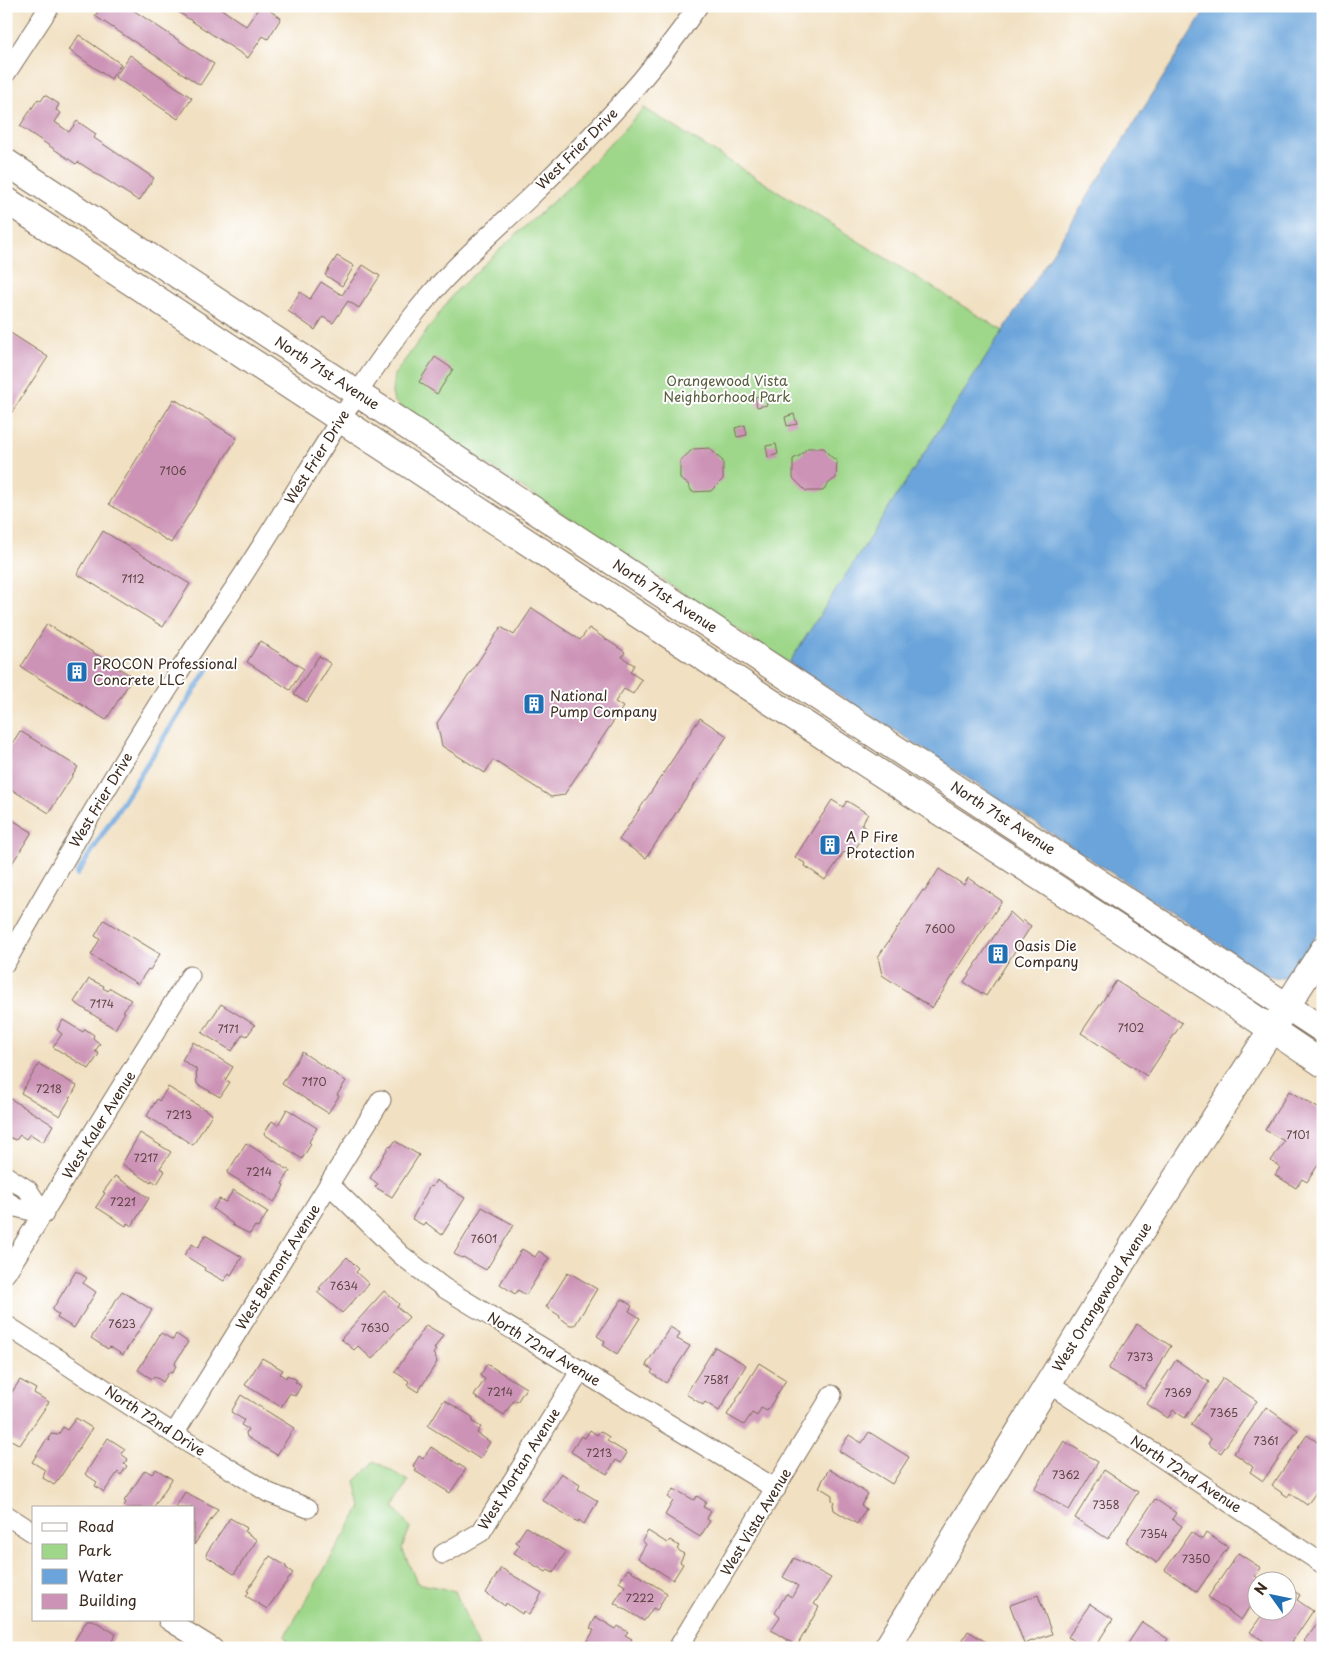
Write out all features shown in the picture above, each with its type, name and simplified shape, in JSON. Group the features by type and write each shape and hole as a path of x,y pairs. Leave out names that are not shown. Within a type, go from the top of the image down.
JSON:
{"street":[{"path":"6,73 50,6"},
{"name":"West Frier Drive","path":"6,962 54,877 170,687 252,562 357,392 386,351 419,308 463,259 599,129 628,98 663,55 698,6"},
{"name":"North 71st Avenue","path":"6,162 1323,1030"},
{"path":"6,200 1323,1064"},
{"path":"182,316 200,289"},
{"path":"548,556 566,531"},
{"name":"West Orangewood Avenue","path":"886,1648 1134,1244 1323,950"},
{"name":"West Kaler Avenue","path":"6,1273 190,976"},
{"name":"West Belmont Avenue","path":"174,1434 381,1100"},
{"path":"6,1176 28,1190 44,1214"},
{"name":"North 72nd Avenue","path":"330,1185 381,1237 422,1273 466,1302 776,1489"},
{"path":"6,1201 16,1207 44,1214"},
{"name":"North 72nd Drive","path":"6,1325 269,1494 308,1508"},
{"name":"West Mortan Avenue","path":"443,1554 481,1532 581,1370"},
{"name":"North 72nd Avenue","path":"1048,1383 1323,1564"},
{"name":"West Vista Avenue","path":"678,1648 832,1395"},
{"path":"6,1515 32,1532"},
{"path":"171,1622 213,1648"}],"green space":[{"name":"Orangewood Vista Neighborhood Park","path":"644,108 1003,331 789,663 403,409 394,401 392,393 394,375 455,292 569,187"},
{"path":"375,1461 408,1481 394,1507 410,1528 402,1548 417,1583 455,1591 479,1648 291,1648 285,1636 361,1507 355,1481"}],"water":[{"path":"1208,6 1323,6 1323,925 1294,970 1290,974 1279,977 1265,974 789,663 1003,331"}],"building":[{"path":"102,6 127,6 214,64 200,85 95,16"},
{"path":"169,6 217,6 246,26 260,6 281,18 268,39 263,36 248,58"},
{"path":"79,35 121,64 111,79 69,50"},
{"path":"130,55 192,98 178,119 115,77"},
{"path":"45,95 59,104 56,110 61,113 55,122 69,132 77,121 96,134 94,138 154,178 139,201 78,162 76,164 20,126 38,99 41,101"},
{"path":"337,256 354,266 342,286 325,275"},
{"path":"363,265 380,276 359,308 348,301 333,323 323,317 315,330 288,311 300,292 310,299 321,282 342,295"},
{"path":"6,330 48,357 6,421"},
{"path":"435,357 453,369 437,394 419,382"},
{"path":"765,394 767,405 757,407 755,397"},
{"path":"174,399 237,438 171,543 109,504"},
{"path":"794,414 797,424 787,426 785,417"},
{"path":"745,425 747,435 737,437 735,428"},
{"path":"776,444 778,454 768,457 766,446"},
{"path":"710,448 723,461 723,479 711,491 692,492 688,484 680,479 680,461 693,449"},
{"path":"807,448 824,448 837,461 836,478 823,491 806,491 793,478 793,459 801,455"},
{"path":"103,531 190,584 163,627 77,574"},
{"name":"National Pump Company","path":"532,608 580,640 589,628 625,652 622,657 634,665 630,672 642,680 633,694 624,689 615,702 623,707 564,795 551,797 493,760 485,773 442,746 437,723 501,627 514,635"},
{"name":"PROCON Professional Concrete LLC","path":"47,624 133,677 106,720 21,667"},
{"path":"260,641 304,669 290,690 247,662"},
{"path":"319,656 331,664 307,702 294,694"},
{"path":"700,718 727,736 646,858 619,840"},
{"path":"20,731 78,767 49,813 6,786 6,753"},
{"name":"A P Fire Protection","path":"832,800 843,807 847,801 868,814 861,825 866,828 860,837 862,838 851,856 844,852 825,880 795,857"},
{"path":"6,816 32,832 6,873"},
{"path":"939,869 964,885 968,878 1002,901 932,1008 882,975 878,957"},
{"name":"Oasis Die Company","path":"1010,912 1022,923 1023,920 1031,926 986,996 964,982"},
{"path":"104,920 160,954 138,984 91,955 100,939 95,936"},
{"path":"89,979 104,986 103,988 108,991 110,988 131,1000 123,1011 125,1012 115,1029 74,1002"},
{"path":"1116,981 1182,1023 1147,1076 1081,1033"},
{"path":"221,1004 255,1025 247,1036 243,1034 232,1051 202,1033"},
{"path":"63,1020 83,1032 85,1029 94,1035 93,1038 100,1044 95,1051 99,1054 89,1069 53,1047 62,1034 57,1030"},
{"path":"193,1042 233,1067 225,1080 230,1082 220,1097 197,1084 196,1069 182,1060"},
{"path":"302,1052 346,1081 328,1113 282,1084"},
{"path":"39,1064 77,1086 60,1116 21,1093"},
{"path":"168,1087 212,1114 193,1145 147,1116 157,1099 159,1101"},
{"path":"1289,1091 1323,1111 1323,1164 1320,1162 1307,1182 1302,1179 1296,1188 1275,1175 1280,1167 1271,1161 1284,1141 1265,1130"},
{"path":"6,1096 53,1125 43,1142 30,1134 26,1139 20,1135 16,1140 6,1133"},
{"path":"287,1109 317,1128 309,1142 311,1144 302,1159 264,1134 272,1121 278,1125"},
{"path":"140,1133 171,1152 160,1168 165,1171 157,1184 152,1180 151,1183 122,1164"},
{"path":"395,1141 419,1155 392,1197 375,1187 378,1184 370,1178 389,1146 391,1147"},
{"path":"246,1143 290,1171 282,1184 284,1185 281,1192 274,1202 227,1173"},
{"path":"115,1176 149,1198 132,1226 127,1223 126,1226 96,1207 105,1193 103,1192"},
{"path":"436,1180 465,1198 442,1235 425,1222 423,1225 412,1219 430,1186 432,1187"},
{"path":"233,1190 268,1212 258,1228 255,1226 250,1234 232,1225 213,1209 219,1199 226,1202"},
{"path":"482,1207 514,1225 486,1270 454,1254"},
{"path":"205,1235 242,1257 231,1275 229,1273 224,1281 204,1270 205,1268 184,1255 192,1244 198,1248"},
{"path":"522,1249 535,1257 539,1251 549,1258 526,1295 518,1290 515,1294 500,1284"},
{"path":"347,1257 359,1269 356,1272 369,1284 342,1313 317,1292"},
{"path":"76,1271 87,1278 83,1283 96,1292 74,1328 57,1318 59,1315 52,1310"},
{"path":"568,1272 597,1289 575,1325 570,1325 546,1307"},
{"path":"122,1291 152,1310 123,1355 110,1347 108,1349 91,1338"},
{"path":"384,1291 399,1304 397,1307 409,1317 372,1359 358,1346 354,1350 341,1339"},
{"path":"622,1299 632,1306 629,1311 640,1318 617,1354 603,1345 605,1341 597,1336"},
{"path":"1137,1324 1171,1346 1144,1389 1108,1369"},
{"path":"426,1325 443,1335 434,1349 436,1350 433,1354 437,1362 418,1392 407,1385 409,1381 395,1372"},
{"path":"670,1327 680,1333 677,1339 690,1346 666,1383 651,1373 653,1370 646,1365"},
{"path":"161,1333 173,1340 176,1334 188,1342 175,1363 176,1366 172,1373 169,1372 163,1382 154,1376 152,1379 138,1370"},
{"path":"715,1347 746,1365 719,1411 705,1402 703,1405 686,1394"},
{"path":"262,1358 283,1370 280,1374 286,1378 287,1375 297,1380 295,1382 301,1386 295,1396 290,1393 281,1407 245,1385"},
{"path":"1176,1360 1209,1382 1185,1418 1173,1410 1168,1418 1147,1404"},
{"path":"759,1363 786,1380 767,1411 761,1408 757,1416 752,1413 744,1425 727,1415"},
{"path":"487,1364 526,1388 517,1402 514,1400 504,1415 474,1396 485,1379 480,1376"},
{"path":"1223,1378 1257,1401 1221,1453 1208,1444 1211,1439 1191,1425"},
{"path":"20,1380 36,1389 34,1393 49,1402 20,1445 6,1437 6,1401"},
{"path":"241,1395 294,1428 277,1455 247,1437 248,1429 241,1425 244,1420 231,1412"},
{"path":"444,1400 471,1416 473,1422 481,1427 477,1433 490,1442 480,1459 428,1426"},
{"path":"1266,1407 1298,1430 1263,1481 1250,1472 1253,1467 1234,1453"},
{"path":"76,1418 92,1428 54,1485 43,1478 45,1470 32,1462 47,1439 50,1441 51,1434 58,1435 63,1427 67,1430"},
{"path":"590,1430 597,1435 600,1431 609,1437 607,1441 627,1453 621,1463 616,1460 607,1474 571,1452 581,1436 585,1438"},
{"path":"869,1432 909,1457 892,1484 839,1451 849,1435 862,1443"},
{"path":"1307,1435 1323,1446 1323,1483 1307,1505 1290,1493 1288,1497 1272,1486"},
{"path":"108,1438 125,1449 121,1454 128,1459 124,1464 127,1466 121,1475 118,1472 104,1492 95,1486 97,1482 85,1474"},
{"path":"1064,1441 1098,1462 1069,1510 1034,1489"},
{"path":"431,1447 466,1469 450,1493 415,1471 417,1469 413,1466 419,1456 423,1459"},
{"path":"156,1469 172,1479 154,1506 124,1506 126,1502 124,1501 145,1470 152,1474"},
{"path":"829,1469 868,1494 861,1505 866,1509 857,1524 834,1510 832,1495 819,1487"},
{"path":"1104,1470 1138,1492 1108,1539 1075,1518"},
{"path":"561,1473 580,1485 578,1489 598,1501 584,1524 542,1500"},
{"path":"674,1489 694,1500 697,1496 706,1502 703,1507 711,1511 707,1519 710,1521 700,1537 665,1515 673,1501 668,1497"},
{"path":"185,1492 218,1509 195,1544 195,1506 176,1506"},
{"path":"1155,1499 1176,1513 1172,1519 1182,1526 1157,1563 1126,1542"},
{"path":"230,1518 247,1528 244,1531 257,1540 234,1574 206,1556"},
{"path":"526,1527 566,1552 553,1573 548,1570 546,1572 514,1553 520,1545 516,1542"},
{"path":"648,1531 667,1543 670,1540 679,1546 677,1549 684,1554 680,1562 683,1564 673,1580 638,1558 646,1544 642,1541"},
{"path":"1191,1532 1202,1540 1206,1533 1228,1547 1197,1592 1165,1570"},
{"path":"1238,1553 1261,1568 1258,1572 1246,1572 1246,1612 1241,1620 1208,1597"},
{"path":"270,1556 293,1573 267,1609 246,1596 249,1592 247,1591"},
{"path":"794,1558 831,1578 814,1604 819,1607 797,1646 771,1630 780,1617 775,1613 786,1594 792,1597 798,1586 783,1577"},
{"path":"501,1568 542,1593 529,1615 523,1611 522,1614 506,1603 505,1606 486,1593"},
{"path":"628,1569 667,1593 657,1610 653,1608 644,1621 614,1603 625,1586 619,1582"},
{"path":"1296,1592 1300,1595 1297,1600 1313,1611 1288,1648 1274,1648 1250,1632 1257,1622 1296,1622"},
{"path":"1038,1595 1052,1634 1024,1644 1010,1605"},
{"path":"1090,1604 1113,1619 1094,1648 1084,1648 1068,1637"},
{"path":"596,1617 616,1629 618,1626 628,1632 625,1635 632,1639 626,1648 592,1648 586,1644 594,1630 590,1628"},
{"path":"1320,1619 1323,1621 1323,1648 1312,1648 1304,1641"},
{"path":"86,1622 96,1622 116,1634 108,1648 70,1648"},
{"path":"1142,1622 1168,1639 1162,1648 1125,1648"},
{"path":"968,1631 996,1648 958,1648"}],"waterway":[{"path":"77,874 211,664"}],"place":[{"name":"PROCON Professional Concrete LLC","path":"77,672"},
{"name":"National Pump Company","path":"534,704"},
{"name":"A P Fire Protection","path":"830,845"},
{"name":"Oasis Die Company","path":"998,954"}]}
